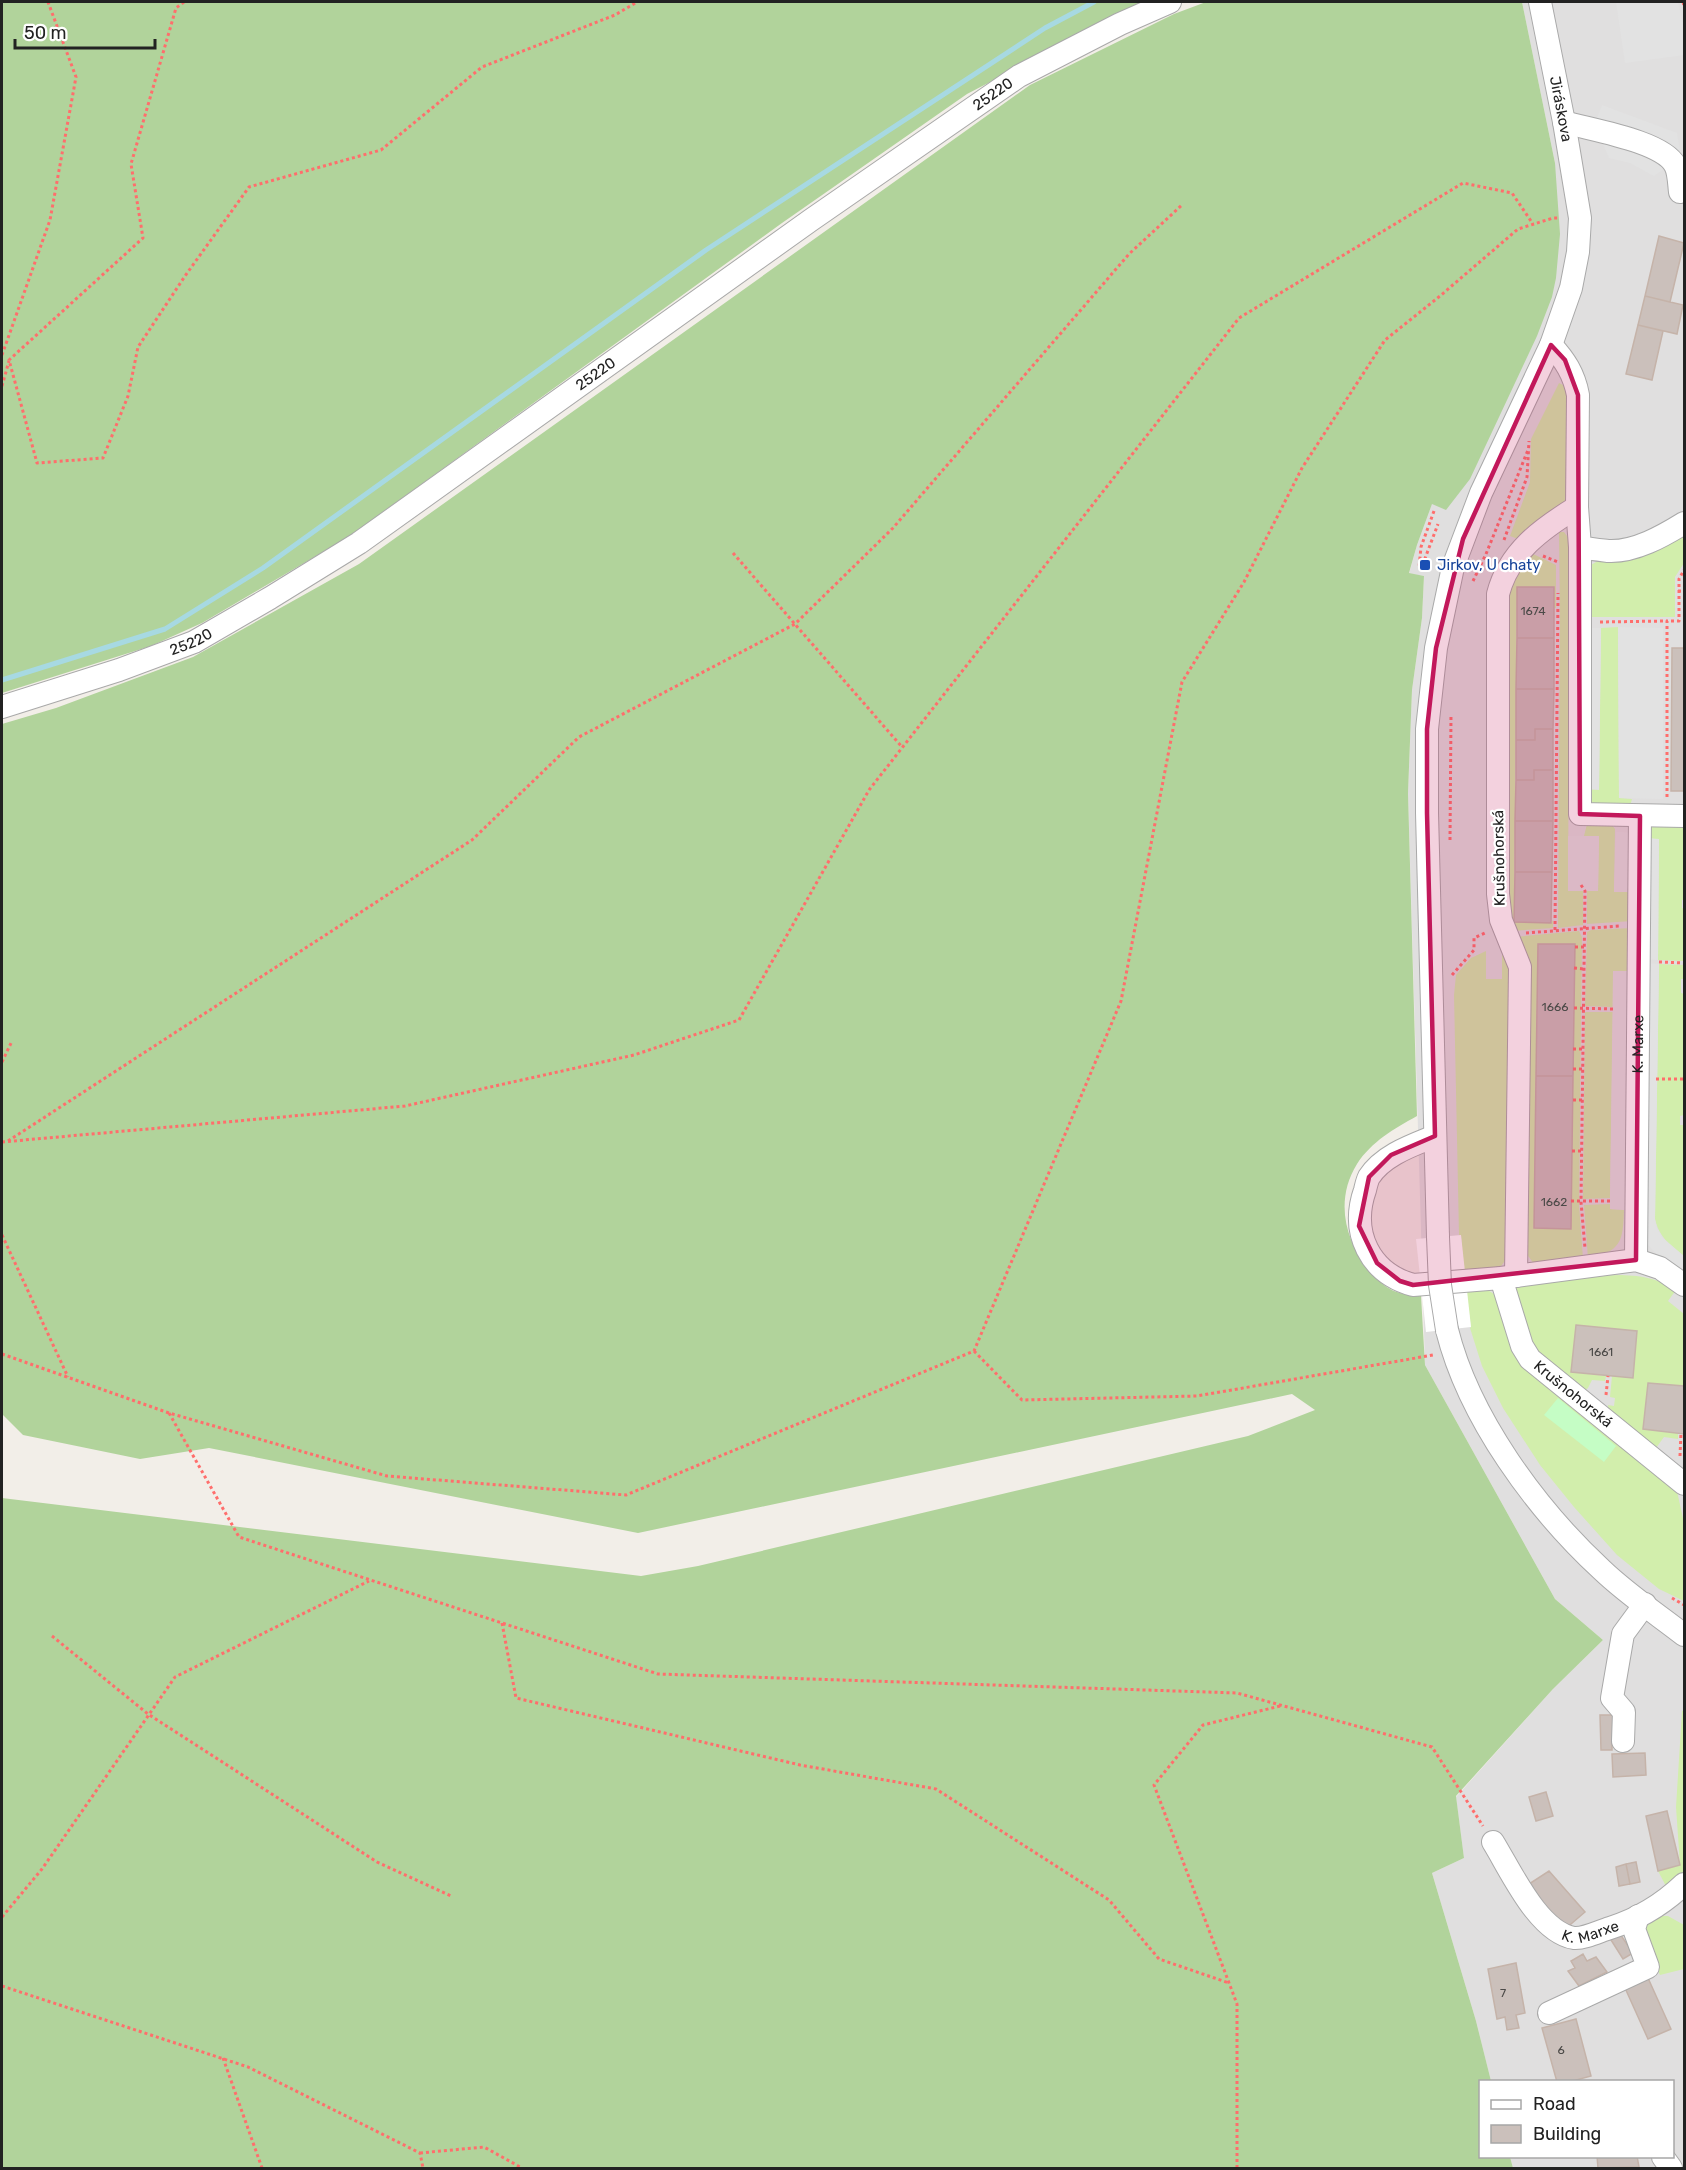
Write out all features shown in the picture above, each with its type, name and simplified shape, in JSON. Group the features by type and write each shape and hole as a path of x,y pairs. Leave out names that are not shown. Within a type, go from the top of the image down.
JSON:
{"street":[{"name":"25220","path":"2,707 119,670 194,642 270,598 358,543 811,220 1019,76 1120,24 1170,2"},
{"name":"Jiráskova","path":"1540,2 1580,218 1578,252 1571,288 1551,345 1481,493 1463,539 1453,567 1436,648 1427,729 1426,813 1440,1285 1449,1341 1468,1388 1518,1476 1559,1528 1603,1572 1655,1599 1684,1635"},
{"path":"1564,122 1651,146 1668,155 1676,166 1680,192"},
{"path":"1551,345 1565,360 1575,379 1578,395 1577,507 1581,622 1580,814 1676,816"},
{"name":"Krušnohorská","path":"1577,507 1549,525 1512,560 1498,594 1498,894 1505,930 1520,967 1509,1277 1522,1346 1530,1359 1684,1484"},
{"path":"1580,547 1611,551 1640,546 1684,523"},
{"name":"K. Marxe","path":"1636,1260 1640,816"},
{"path":"1435,1136 1391,1155 1370,1177 1361,1200 1359,1226 1368,1252 1388,1274 1413,1285 1509,1277 1636,1260 1660,1268 1684,1285"},
{"path":"1623,1742 1624,1712 1612,1698 1619,1651 1623,1634 1655,1599"},
{"name":"K. Marxe","path":"1493,1842 1532,1906 1555,1931 1576,1938 1617,1926 1638,1916 1662,1904 1684,1884"},
{"path":"1549,2013 1648,1967 1634,1929 1638,1916"}],"path":[{"path":"2,355 50,220 76,77 48,2"},
{"path":"2,386 9,360 143,238 131,164 176,8 184,2"},
{"path":"9,360 37,463 103,458 128,396 138,347 185,276 249,187 381,150 482,67 615,15 637,2"},
{"path":"2,1143 405,1106 634,1055 739,1020 869,790 1239,318 1463,183 1512,193 1533,224"},
{"path":"7,1142 472,840 579,737 795,624 893,528 1130,254 1183,204"},
{"path":"2,1354 169,1413 387,1476 626,1495 974,1351 1121,1001 1182,682 1244,582 1302,468 1385,340 1518,229 1553,218 1580,218"},
{"path":"1503,539 1527,477 1529,436"},
{"path":"1470,586 1486,555 1528,450"},
{"path":"1434,511 1421,547 1419,568 1422,568 1438,524"},
{"path":"1558,551 1558,562"},
{"path":"733,553 902,747"},
{"path":"1581,622 1679,621 1679,579 1684,570"},
{"path":"1555,930 1553,895 1558,586"},
{"path":"1678,591 1684,591"},
{"path":"1667,621 1676,816"},
{"path":"1450,844 1451,707"},
{"path":"1581,885 1585,891 1581,1202 1586,1266"},
{"path":"1452,975 1474,950 1474,938 1505,930 1555,930 1615,926"},
{"path":"1575,947 1584,947"},
{"path":"1639,961 1684,963"},
{"path":"1452,963 1452,986"},
{"path":"1574,968 1584,969"},
{"path":"1574,1008 1613,1009"},
{"path":"2,1062 12,1041"},
{"path":"1574,1049 1583,1049"},
{"path":"1573,1069 1583,1070"},
{"path":"1638,1078 1684,1079"},
{"path":"1573,1100 1582,1100"},
{"path":"1572,1151 1582,1151"},
{"path":"1571,1201 1610,1201"},
{"path":"2,1235 69,1378"},
{"path":"974,1351 1022,1400 1197,1396 1449,1341"},
{"path":"169,1413 239,1537 658,1674 1237,1693 1432,1747 1493,1842"},
{"path":"2,1917 42,1869 175,1677 371,1580"},
{"path":"1655,1599 1684,1605"},
{"path":"502,1623 516,1698 800,1765 936,1789 1109,1900 1159,1959 1229,1983"},
{"path":"52,1636 148,1714 377,1862 451,1896"},
{"path":"1237,2169 1237,2004 1154,1785 1203,1725 1282,1705"},
{"path":"2,1986 248,2067 420,2153 484,2147 522,2169"},
{"path":"223,2058 262,2169"},
{"path":"420,2153 423,2169"}],"highlighted area":[{"path":"1551,345 1565,360 1578,395 1580,814 1640,816 1636,1260 1413,1285 1400,1281 1377,1263 1359,1226 1369,1177 1391,1155 1435,1136 1427,729 1436,648 1463,539"}],"shaded area":[{"path":"1522,2 1684,2 1684,2168 1513,2168 1510,2158 1674,2158 1674,2080 1491,2080 1476,2021 1432,1873 1464,1858 1456,1797 1553,1689 1603,1640 1555,1599 1425,1365 1408,793 1412,690 1422,618 1424,576 1409,574 1417,545 1555,163"},
{"path":"1616,2 1678,2 1684,29 1684,55 1625,63"},
{"path":"1602,105 1677,133 1682,162 1596,120"},
{"path":"1601,140 1609,140 1668,166 1654,176 1630,163 1609,158"},
{"path":"1618,627 1663,628 1663,799 1619,798"},
{"path":"1587,628 1601,628 1599,790 1584,789"},
{"path":"1616,832 1633,833 1631,892 1614,892"},
{"path":"1568,836 1599,836 1598,891 1568,891"},
{"path":"1647,838 1659,839 1658,960 1646,959"},
{"path":"1646,963 1659,964 1655,1219 1663,1238 1684,1256 1684,1277 1663,1261 1648,1245 1644,1236"},
{"path":"1613,971 1633,971 1628,1210 1610,1209"}],"green space":[{"path":"2,2 1144,2 967,94 782,223 350,536 202,623 151,646 2,693"},
{"path":"1206,2 1522,2 1555,163 1560,234 1552,297 1537,336 1470,479 1446,510 1432,504 1409,573 1424,576 1422,618 1412,690 1408,793 1417,1116 1384,1136 1363,1156 1350,1177 1345,1205 1345,1219 1354,1246 1374,1275 1393,1291 1421,1296 1425,1365 1555,1599 1603,1640 1553,1689 1456,1796 1464,1858 1432,1873 1476,2021 1491,2080 1479,2080 1479,2158 1510,2158 1513,2168 2,2168 2,1498 641,1576 698,1566 1248,1436 1315,1410 1292,1394 638,1533 209,1448 140,1459 23,1435 2,1414 2,724 56,708 193,657 359,564 1030,85 1174,14"},
{"path":"1559,383 1567,387 1569,488 1565,502 1518,539 1510,536 1530,482 1531,439"},
{"path":"1684,529 1684,563 1675,577 1675,617 1587,617 1587,567 1598,561 1641,550"},
{"path":"1559,532 1564,532 1570,540 1568,891 1583,891 1583,925 1558,928 1560,619"},
{"path":"1529,552 1556,565 1556,608 1554,608 1554,587 1517,587 1514,922 1551,923 1553,920 1553,928 1512,931 1506,917 1506,596"},
{"path":"1618,627 1619,798 1632,799 1630,806 1593,803 1587,797 1584,789 1599,789 1601,628"},
{"path":"1587,824 1612,825 1615,829 1614,892 1631,892 1632,921 1587,924 1587,891 1598,891 1599,836 1584,836"},
{"path":"1654,825 1680,825 1684,828 1682,908 1684,909 1684,961 1658,960 1659,840 1647,838 1648,829"},
{"path":"1632,928 1633,971 1613,971 1613,1007 1585,1006 1587,932"},
{"path":"1579,931 1582,937 1579,1204 1583,1259 1534,1264 1523,1249 1514,937"},
{"path":"1502,950 1510,955 1509,1255 1499,1269 1464,1274 1461,1235 1459,1235 1454,995 1456,975 1471,958 1486,951 1486,979 1502,979"},
{"path":"1659,964 1684,965 1681,993 1684,994 1684,1115 1680,1116 1680,1125 1684,1125 1684,1256 1662,1236 1655,1219"},
{"path":"1585,1012 1613,1012 1610,1198 1583,1199"},
{"path":"1610,1204 1610,1209 1624,1210 1621,1237 1614,1248 1588,1259 1584,1205"},
{"path":"1621,1275 1650,1278 1676,1290 1668,1301 1684,1314 1684,1386 1648,1383 1643,1429 1678,1433 1678,1439 1664,1437 1656,1448 1609,1414 1608,1405 1614,1406 1615,1398 1610,1397 1612,1376 1633,1378 1637,1331 1576,1326 1571,1372 1606,1376 1605,1381 1592,1380 1583,1392 1533,1354 1515,1292 1517,1286 1586,1276"},
{"path":"1486,1289 1494,1294 1520,1352 1675,1482 1684,1523 1684,1601 1659,1589 1617,1555 1540,1465 1503,1408 1482,1366 1470,1328 1466,1291"},
{"path":"1558,1398 1616,1446 1604,1462 1544,1415"},
{"path":"1684,1710 1684,1876 1668,1890 1658,1871 1680,1865 1676,1807 1682,1711"},
{"path":"1661,1916 1668,1916 1684,1925 1684,1969 1660,1975 1644,1942 1645,1924"}],"pier":[{"path":"1461,1235 1471,1327 1426,1332 1416,1239"}],"building":[{"path":"1659,236 1684,243 1670,302 1645,296"},
{"path":"1645,296 1683,305 1677,334 1638,325"},
{"path":"1638,325 1663,331 1652,380 1626,374"},
{"path":"1517,587 1554,587 1554,638 1517,638"},
{"path":"1517,638 1554,638 1554,689 1516,689"},
{"path":"1672,648 1684,648 1684,791 1671,791"},
{"path":"1516,689 1554,689 1553,729 1535,729 1535,740 1516,740"},
{"path":"1535,729 1553,729 1553,770 1534,770 1534,780 1516,780 1516,740 1535,740"},
{"path":"1534,770 1553,770 1553,821 1515,821 1516,780 1534,780"},
{"path":"1515,821 1553,821 1552,872 1515,872"},
{"path":"1515,872 1552,872 1551,923 1514,922"},
{"path":"1538,944 1575,944 1573,1076 1536,1076"},
{"path":"1536,1076 1573,1076 1571,1229 1534,1228"},
{"path":"1576,1325 1637,1331 1633,1378 1571,1372"},
{"path":"1648,1383 1684,1386 1684,1434 1643,1429"},
{"path":"1600,1715 1615,1715 1616,1739 1612,1740 1612,1750 1601,1750"},
{"path":"1645,1753 1646,1775 1613,1777 1612,1754"},
{"path":"1546,1792 1553,1816 1536,1821 1529,1797"},
{"path":"1667,1811 1680,1865 1658,1871 1646,1816"},
{"path":"1636,1862 1640,1882 1630,1884 1626,1864"},
{"path":"1626,1864 1630,1884 1619,1886 1616,1867"},
{"path":"1549,1871 1585,1912 1564,1930 1526,1886"},
{"path":"1620,1934 1633,1953 1623,1959 1611,1940"},
{"path":"1583,1954 1587,1961 1596,1957 1607,1972 1579,1986 1568,1971 1575,1968 1571,1961"},
{"path":"1516,1963 1525,2013 1516,2015 1519,2028 1507,2030 1505,2017 1497,2019 1488,1969"},
{"path":"1648,1978 1671,2029 1648,2039 1625,1988"},
{"path":"1576,2019 1591,2076 1576,2080 1556,2080 1542,2028"},
{"path":"1597,2158 1637,2158 1639,2167 1598,2168"}],"waterway":[{"path":"2,680 165,629 263,568 706,250 1045,28 1094,2"}],"place":[{"name":"Jirkov, U chaty","path":"1425,565"}]}
